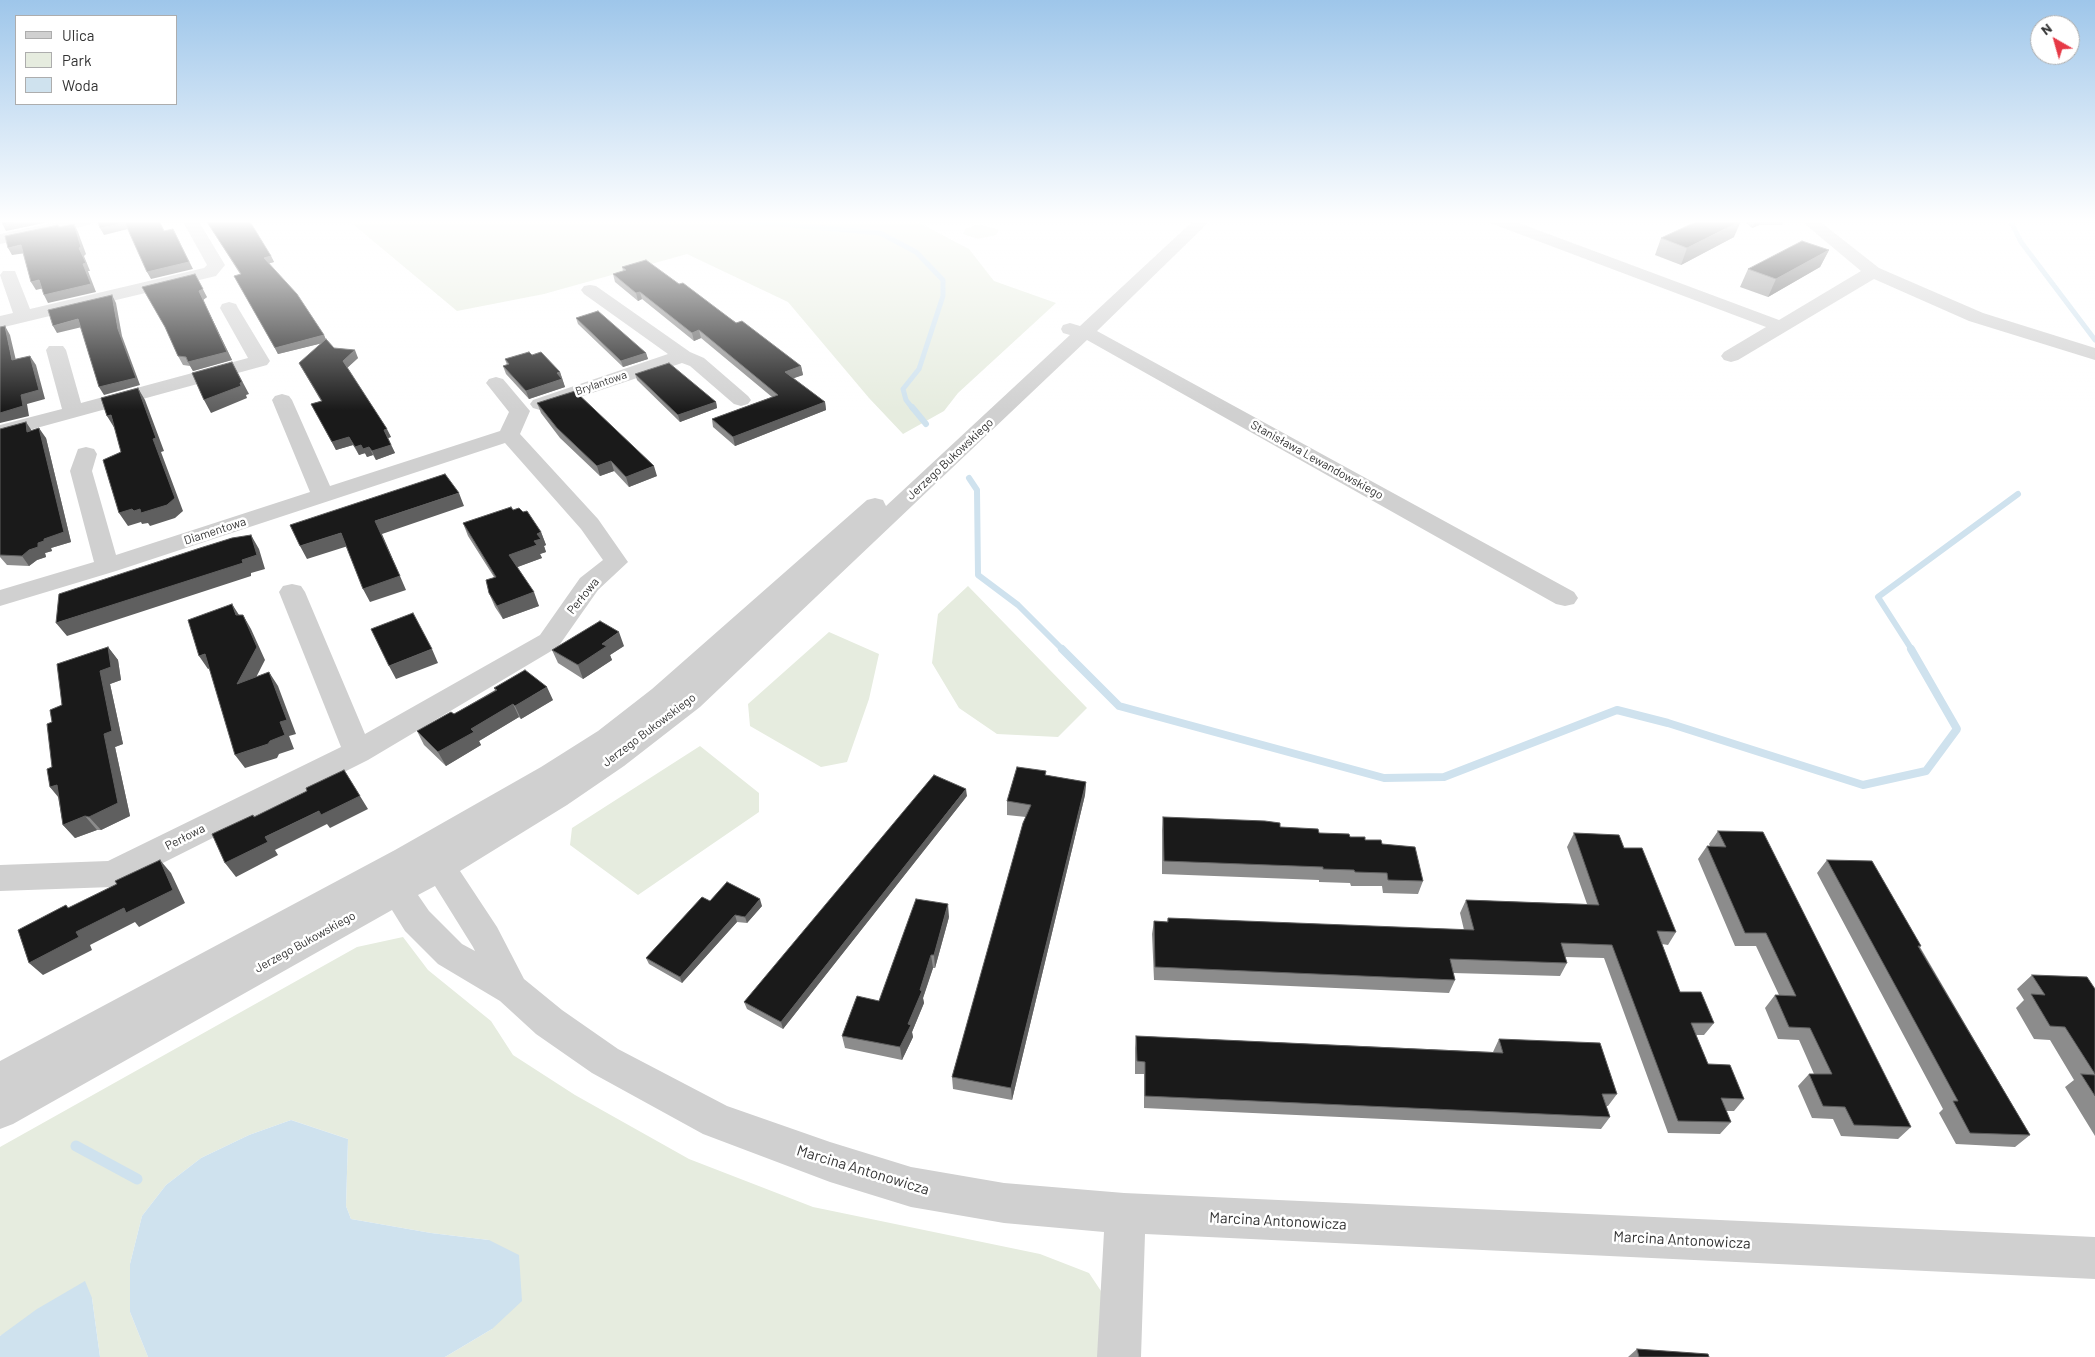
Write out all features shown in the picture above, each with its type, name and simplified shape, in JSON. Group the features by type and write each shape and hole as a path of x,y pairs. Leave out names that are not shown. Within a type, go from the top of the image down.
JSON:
{"street":[{"path":"12,283 23,317"},
{"path":"0,322 163,283"},
{"name":"Jerzego Bukowskiego","path":"0,1110 440,867 556,797 614,758 690,700 1076,330 1122,283"},
{"name":"Jerzego Bukowskiego","path":"0,1080 406,859 552,775 608,738 662,696 1130,283"},
{"path":"1665,283 1779,326"},
{"path":"1732,357 1779,326 1853,283"},
{"path":"1897,283 1976,316 2095,354"},
{"path":"590,290 682,356 697,362 741,400"},
{"path":"0,432 260,361 229,308"},
{"name":"Stanisława Lewandowskiego","path":"1076,330 1565,598"},
{"path":"56,350 74,412"},
{"name":"Brylantowa","path":"520,411 682,356"},
{"path":"496,383 520,411 509,435"},
{"path":"282,400 323,495"},
{"name":"Diamentowa","path":"1,605 107,566 509,435"},
{"name":"Perłowa","path":"0,878 112,874 358,752 549,641 589,584 616,562 590,524 509,435"},
{"path":"86,454 81,471 107,566"},
{"path":"292,592 358,752"},
{"path":"397,891 406,859 440,867"},
{"name":"Marcina Antonowicza","path":"440,867 485,937 512,990"},
{"name":"Marcina Antonowicza","path":"397,891 417,921 450,954 512,990 549,1022 605,1061 717,1121 830,1162 921,1189 1004,1203 1124,1213 2095,1258"},
{"path":"1119,1357 1126,1247 1124,1213"}],"green space":[{"path":"424,283 582,283 544,294 457,311"},
{"path":"749,283 1001,283 1056,303 958,393 944,411 903,434 869,398 788,302"},
{"path":"968,586 1087,708 1058,737 997,734 959,708 932,663 938,614"},
{"path":"829,632 879,654 869,699 847,762 821,767 750,726 748,704"},
{"path":"700,746 759,793 759,812 638,895 570,845 572,828"},
{"path":"403,937 428,970 491,1021 513,1055 575,1095 689,1159 813,1207 1040,1254 1089,1273 1105,1297 1098,1357 445,1357 492,1329 489,1240 431,1233 351,1219 346,1206 348,1139 291,1120 249,1135 201,1158 166,1185 142,1216 130,1264 130,1312 148,1357 100,1357 92,1298 0,1336 0,1147 357,947"}],"water":[{"path":"291,1120 348,1139 346,1206 351,1219 431,1233 489,1240 519,1255 522,1301 492,1329 445,1357 148,1357 130,1312 130,1264 142,1216 166,1185 201,1158 249,1135"},
{"path":"85,1281 92,1298 100,1357 0,1357 0,1336 37,1309"}],"building":[{"path":"40,283 91,284 44,295"},
{"path":"157,283 200,283 203,289 199,291 227,352 188,362 186,357 178,356 165,327 142,287"},
{"path":"238,283 287,283 297,294 324,335 275,348"},
{"path":"624,283 683,283 736,323 742,321 801,366 785,372 825,402 733,437 712,419 778,395 699,330 692,333 640,292 636,293"},
{"path":"112,295 118,329 136,378 99,387 78,319 53,326 48,310"},
{"path":"598,311 646,353 621,361 576,318"},
{"path":"5,326 12,360 30,356 39,390 21,395 23,406 0,413 0,327"},
{"path":"326,339 334,348 355,350 343,361 387,429 384,430 391,445 372,451 369,447 363,449 361,445 355,447 349,437 332,442 311,404 322,401 299,363"},
{"path":"529,352 532,355 541,352 560,372 557,373 562,379 526,391 503,366 509,364 505,359"},
{"path":"232,362 242,382 240,383 241,386 204,400 192,373"},
{"path":"669,363 716,402 678,415 635,374"},
{"path":"138,388 156,438 153,439 175,498 167,505 141,513 140,509 134,511 132,509 119,513 103,460 121,452 111,415 107,416 101,398"},
{"path":"575,391 654,466 626,477 611,461 597,466 557,428 537,403"},
{"path":"26,422 27,432 39,428 64,532 44,539 44,541 38,543 38,547 29,550 22,556 0,555 0,429"},
{"path":"445,474 459,493 375,521 400,576 363,589 341,533 300,546 290,525"},
{"path":"511,507 513,510 519,508 523,512 527,511 541,532 537,534 541,539 534,541 537,545 509,555 534,592 497,606 489,593 486,580 496,577 463,523"},
{"path":"251,535 257,555 242,560 243,563 56,623 59,594 232,538"},
{"path":"232,604 236,615 243,615 257,647 237,684 269,672 287,720 280,722 285,735 270,741 268,744 235,755 205,654 199,656 188,620"},
{"path":"413,613 432,649 389,666 371,629"},
{"path":"600,621 619,632 602,644 607,646 578,665 552,650"},
{"path":"108,647 111,667 100,671 112,731 104,734 118,803 89,817 85,816 63,825 57,785 50,787 47,769 52,767 47,724 52,722 50,710 62,705 57,664"},
{"path":"525,670 547,687 515,706 513,704 471,729 474,732 438,752 417,731 451,712 454,714 497,690 494,688"},
{"path":"1017,767 1046,771 1045,775 1086,782 1011,1088 952,1077 1023,823 1031,805 1007,801"},
{"path":"344,770 360,796 321,815 319,811 265,837 268,842 225,863 212,834 253,815 254,817 307,791 306,788"},
{"path":"934,775 966,789 781,1022 744,1002"},
{"path":"1163,817 1265,821 1280,823 1280,827 1318,829 1319,833 1349,834 1350,837 1365,837 1365,840 1381,840 1382,844 1415,847 1423,881 1388,880 1387,873 1323,869 1323,867 1164,861"},
{"path":"1718,831 1763,832 1911,1127 1854,1125 1845,1107 1823,1106 1809,1074 1832,1074 1810,1028 1789,1027 1775,995 1796,996 1766,933 1745,933 1707,846 1726,847"},
{"path":"1574,833 1619,835 1624,848 1642,848 1676,932 1657,931 1680,992 1701,992 1714,1023 1691,1023 1708,1064 1730,1065 1744,1099 1721,1098 1731,1122 1678,1121 1612,945 1561,943 1567,963 1450,959 1455,980 1155,967 1154,921 1168,922 1168,918 1474,930 1466,900 1599,905"},
{"path":"160,860 173,890 126,913 124,908 76,932 79,937 29,963 18,930 66,905 68,908 117,884 115,881"},
{"path":"1827,860 1872,861 1921,946 1918,946 2030,1135 1970,1133 1953,1101 1958,1101"},
{"path":"727,882 760,899 745,917 735,915 680,977 646,958 702,897 710,901"},
{"path":"916,899 948,904 934,955 931,955 920,990 922,991 908,1024 911,1025 900,1047 842,1036 857,996 879,1001"},
{"path":"2032,975 2087,977 2095,989 2095,1074 2065,1027 2050,1026 2031,994 2045,995"},
{"path":"1136,1036 1503,1053 1499,1039 1600,1043 1617,1094 1602,1094 1610,1117 1145,1096 1145,1062 1137,1061"},
{"path":"2081,1074 2095,1075 2095,1096"},
{"path":"1637,1349 1708,1354 1709,1357 1639,1357"}],"waterway":[{"path":"913,409 906,400 903,389 919,369 943,296 943,283"},
{"path":"2052,283 2095,340"},
{"path":"912,407 926,424"},
{"path":"969,478 977,490 978,575 1018,605 1119,706 1384,778 1444,777 1617,710 1668,723 1863,785 1926,771 1957,729 1911,649"},
{"path":"1912,650 1878,597 2018,494"},
{"path":"76,1146 137,1179"}]}
